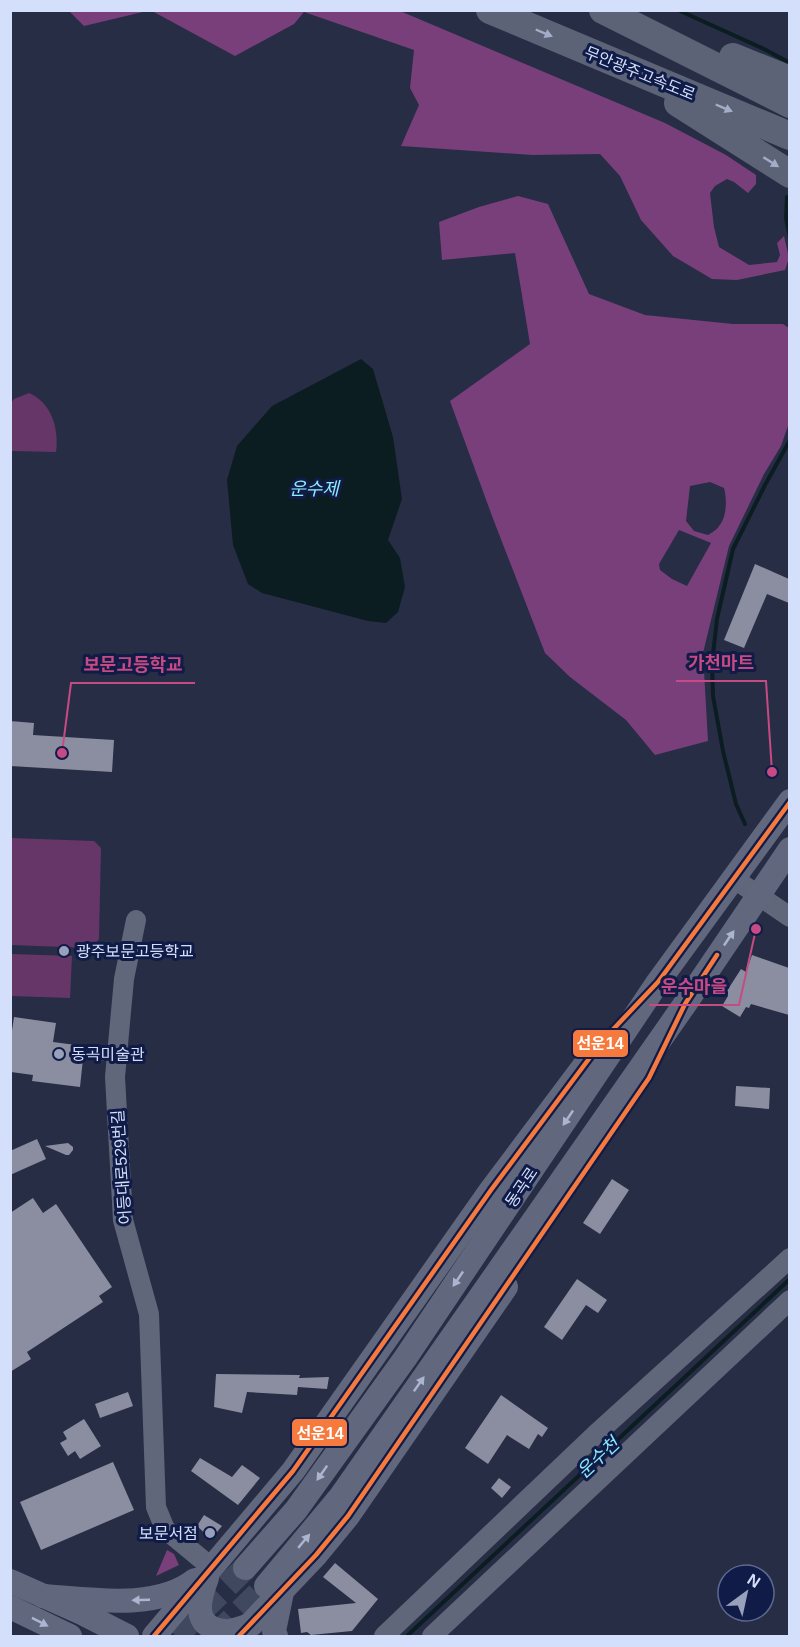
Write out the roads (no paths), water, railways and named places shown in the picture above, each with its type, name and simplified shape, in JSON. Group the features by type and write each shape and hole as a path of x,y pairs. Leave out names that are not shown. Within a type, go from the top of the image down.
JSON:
{"highway":[{"name":"무안광주고속도로","path":"490,10 789,136"},
{"path":"615,17 693,41 789,80"},
{"path":"615,17 789,104"},
{"path":"615,63 789,174"}],"main road":[{"name":"동곡로","path":"245,1568 296,1510 406,1357 658,982 789,801"},
{"path":"211,1568 198,1604 202,1618 208,1625 225,1632 245,1630 274,1589 316,1556 348,1516 649,1078 684,1004 789,849"},
{"path":"154,1636 293,1471 491,1190 603,1040 658,982"},
{"path":"43,1596 153,1599 170,1595 211,1568"},
{"path":"10,1581 127,1636"},
{"path":"274,1589 276,1636"},
{"path":"10,1607 70,1636"}],"street":[{"path":"733,878 789,917"},
{"name":"어등대로529번길","path":"136,920 124,979 115,1077 123,1220 148,1314 156,1507 165,1529 211,1568"},
{"path":"384,1636 595,1435 789,1258"},
{"path":"432,1636 789,1300"}],"water":[{"name":"운수제","path":"361,359 373,369 393,437 402,499 388,540 400,558 405,587 398,612 386,623 368,621 262,593 248,584 233,545 227,480 237,446 272,406"}],"waterway":[{"path":"678,10 790,63"},
{"path":"787,197 786,218 790,238"},
{"path":"745,824 736,804 713,696 712,663 717,619 733,549 790,440"},
{"name":"운수천","path":"407,1636 790,1279"}],"tunnel":[{"path":"176,1636 245,1568"},
{"path":"215,1636 266,1586"}],"place":[{"name":"보문고등학교","path":"62,753"},
{"name":"가천마트","path":"772,772"},
{"name":"운수마을","path":"756,929"},
{"name":"광주보문고등학교","path":"64,951"},
{"name":"동곡미술관","path":"59,1054"},
{"name":"보문서점","path":"210,1533"}]}
